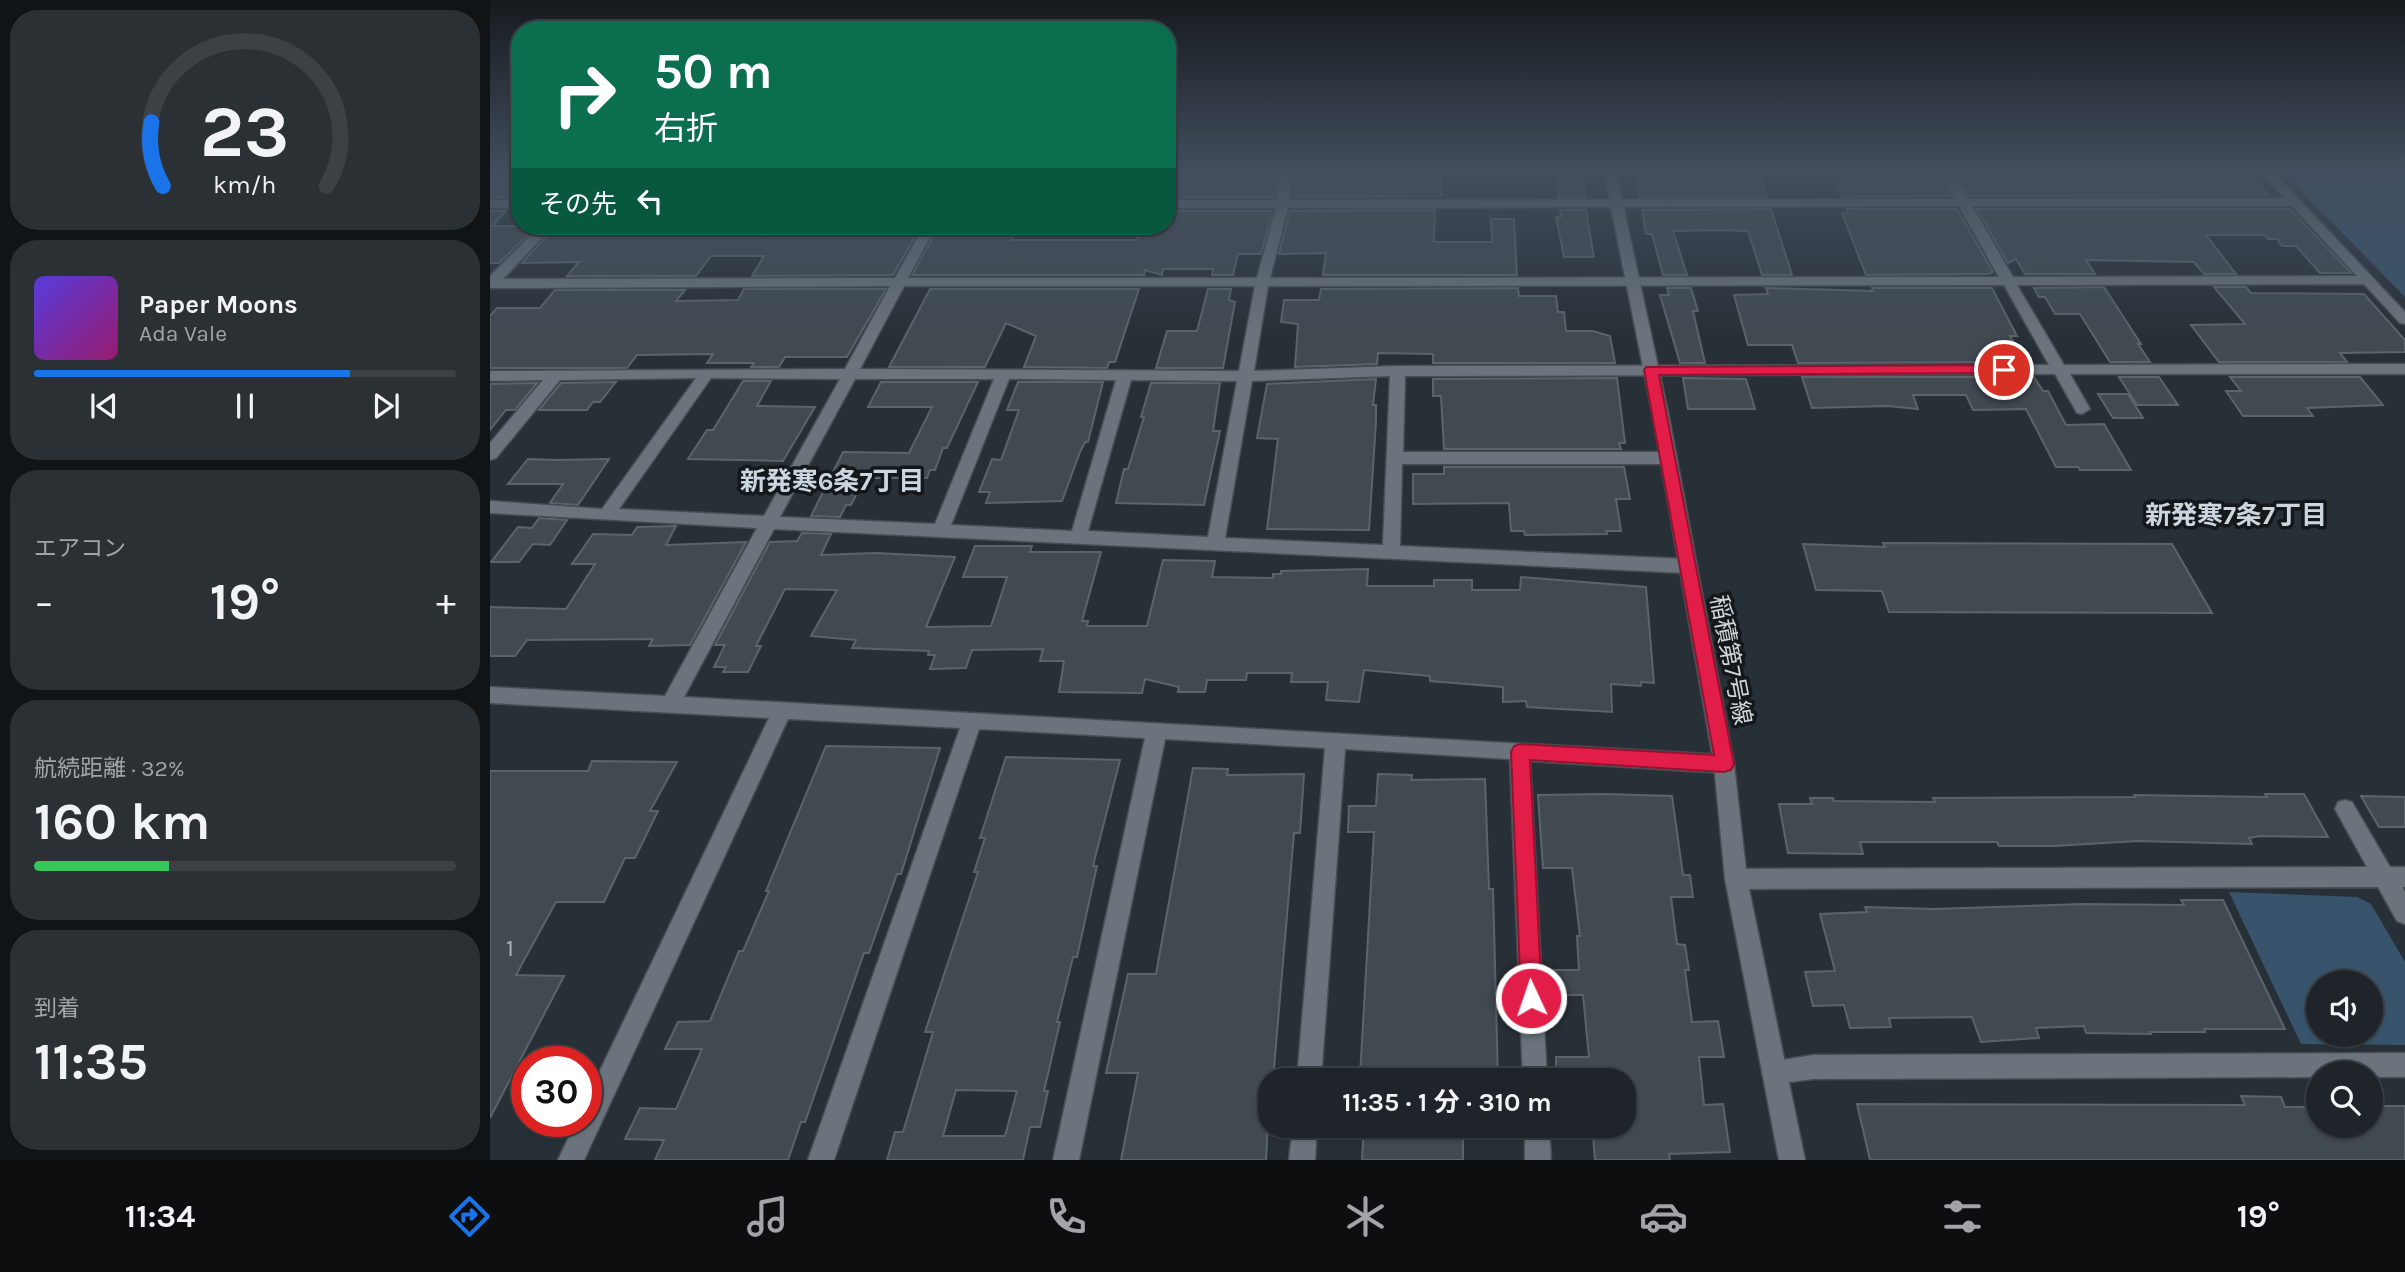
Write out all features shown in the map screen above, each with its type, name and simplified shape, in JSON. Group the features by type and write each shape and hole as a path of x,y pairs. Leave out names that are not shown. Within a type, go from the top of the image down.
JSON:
{"street":[{"path":"1216,542 1262,283 1277,226"},
{"name":"稲積第7号線","path":"1621,226 1668,458 1724,764 1736,879 1792,1160"},
{"path":"1977,226 2082,409"},
{"path":"2318,226 2405,320"},
{"path":"490,284 538,235"},
{"path":"671,703 766,523 925,235"},
{"path":"490,284 1262,283 1632,279 2368,280"},
{"path":"490,376 707,373 1245,376 1398,371 2405,369"},
{"path":"1391,552 1398,371"},
{"path":"606,515 707,373"},
{"path":"942,530 1003,375"},
{"path":"490,454 555,376"},
{"path":"1079,535 1125,376"},
{"path":"1394,458 1668,458"},
{"path":"490,507 766,523 1079,535 1686,566"},
{"path":"490,695 1336,740 1724,764"},
{"path":"571,1160 782,710"},
{"path":"821,1160 972,721"},
{"path":"1066,1160 1157,730"},
{"path":"1310,1068 1336,740"},
{"path":"1520,752 1534,1068"},
{"path":"2345,809 2395,877 2405,913"},
{"path":"1736,879 2395,877"},
{"path":"1774,1072 1813,1067 2405,1065"},
{"path":"1302,1160 1304,1138"},
{"path":"1537,1138 1538,1160"}],"shaded area":[{"path":"2336,226 2405,226 2405,297"},
{"path":"2229,892 2357,897 2371,904 2405,962 2405,1045 2383,1045 2383,970 2306,970 2306,1044 2301,1044"}],"building":[{"path":"490,226 511,226 511,235 528,235 499,263 490,263"},
{"path":"1176,226 1269,226 1261,254 1238,254 1233,275 1212,275 1213,269 1163,269 1162,275 1145,270 1144,275 912,275 934,235 1014,235 1011,240 1136,240 1138,235 1176,235"},
{"path":"1286,226 1434,226 1434,242 1492,242 1491,226 1514,226 1517,275 1323,275 1326,253 1279,254"},
{"path":"1558,226 1589,226 1594,257 1564,257"},
{"path":"1645,226 1776,226 1792,275 1762,275 1748,231 1718,230 1673,231 1687,275 1663,275 1652,234 1646,234"},
{"path":"1847,226 1967,226 1993,272 1988,274 1866,275"},
{"path":"1987,226 2306,226 2351,273 2320,273 2296,246 2282,246 2277,239 2268,239 2265,235 2206,235 2236,274 2204,274 2194,262 2086,260 2095,274 2025,274 2016,259 2008,263"},
{"path":"548,235 916,235 893,275 752,276 764,256 711,256 696,276 567,276 579,262 522,263"},
{"path":"2104,287 2150,362 2110,362 2080,314 2055,314 2045,297 2039,297 2034,288"},
{"path":"2214,287 2246,287 2251,293 2364,294 2405,340 2405,352 2340,353 2347,362 2219,362 2191,325 2245,324"},
{"path":"1518,288 1519,296 1556,296 1558,312 1564,312 1566,331 1593,331 1610,336 1615,363 1433,363 1433,354 1378,353 1377,364 1295,367 1298,324 1281,322 1284,300 1319,300 1321,289"},
{"path":"1667,288 1691,288 1698,311 1693,311 1705,363 1680,363 1660,295 1669,295"},
{"path":"1766,288 1873,291 1872,288 1992,288 2017,336 2010,336 2026,362 1798,363 1792,345 1748,345 1734,295 1768,294"},
{"path":"744,289 886,289 847,357 785,357 779,367 751,367 754,363 707,363 713,354 637,355 627,368 490,368 490,316 497,308 540,308 555,290 685,290 676,301 738,300"},
{"path":"930,289 1139,289 1115,362 1109,362 1107,368 1024,367 1036,336 1006,323 985,367 889,367"},
{"path":"1208,289 1231,289 1229,300 1235,302 1223,368 1156,368 1167,331 1197,331"},
{"path":"1802,377 2034,377 2043,391 2048,391 2066,425 2104,424 2131,470 2056,467 2026,409 1973,410 1966,395 1913,395 1918,409 1888,406 1812,408"},
{"path":"2119,377 2159,377 2178,405 2137,405"},
{"path":"2230,377 2360,377 2383,405 2307,408 2313,416 2243,416 2226,391 2241,391"},
{"path":"1617,378 1625,443 1619,443 1621,449 1444,449 1441,396 1433,396 1433,379"},
{"path":"1683,378 1746,379 1755,409 1688,409"},
{"path":"1376,379 1369,530 1267,529 1278,439 1257,438 1267,384"},
{"path":"743,381 771,381 757,406 815,407 783,461 688,459 707,430 713,430"},
{"path":"616,382 600,402 593,402 587,410 539,410 561,383"},
{"path":"881,382 978,382 947,448 943,448 935,470 930,470 927,478 865,478 851,505 846,505 840,517 811,516 843,452 909,453 932,407 868,407"},
{"path":"1018,382 1103,382 1088,442 1085,442 1080,452 1062,501 986,503 990,492 979,492 992,459 1001,460 1019,410 1007,410"},
{"path":"537,383 515,410 506,410 490,430 490,384"},
{"path":"1151,383 1220,383 1213,431 1220,431 1204,505 1116,503 1124,469 1128,469 1144,417 1141,417"},
{"path":"2098,394 2128,394 2143,418 2113,418"},
{"path":"528,459 609,459 578,505 550,503 563,484 508,484"},
{"path":"1444,467 1624,467 1630,499 1616,499 1621,531 1606,531 1607,534 1525,535 1524,531 1511,531 1509,503 1413,504 1413,474 1444,474"},
{"path":"539,518 567,520 550,545 533,544 519,562 491,562 518,527 532,528"},
{"path":"676,526 666,545 746,542 690,645 649,646 653,639 527,640 515,656 490,656 490,607 566,609 595,564 572,564 593,534 632,535 637,527"},
{"path":"802,533 831,534 821,555 875,553 955,557 926,627 991,626 1007,577 963,577 975,546 1032,546 1030,552 1101,552 1082,621 1088,621 1087,626 1147,626 1163,560 1215,561 1212,577 1273,578 1273,574 1281,574 1281,571 1368,569 1367,586 1434,586 1434,580 1472,580 1472,590 1520,590 1521,577 1646,587 1654,683 1641,682 1641,686 1611,684 1612,712 1527,707 1526,701 1503,702 1503,687 1430,681 1430,676 1364,670 1359,702 1326,700 1328,682 1291,682 1292,673 1247,673 1246,680 1207,680 1205,692 1178,692 1179,687 1145,679 1142,693 1059,692 1064,661 1040,661 1043,649 972,650 966,668 930,669 935,655 928,655 929,651 852,648 856,640 811,636 837,590 785,589 756,646 761,646 748,672 723,672 726,667 714,667 725,645 715,645 770,542 797,541"},
{"path":"1883,543 2172,544 2212,613 1889,612 1882,591 1816,590 1803,544 1885,547"},
{"path":"826,746 940,748 901,874 897,874 869,953 864,953 805,1122 801,1122 788,1160 655,1160 664,1140 625,1139 640,1108 676,1109 702,1049 665,1049 678,1022 710,1021 739,951 743,951 769,891 766,891"},
{"path":"1006,757 1120,760 1093,866 1097,866 1077,957 1073,957 1057,1022 1060,1022 1044,1091 1048,1091 1040,1127 1030,1127 1023,1160 887,1160 895,1132 903,1132 933,1032 925,1032 978,872 974,872 985,838 980,838","holes":["956,1090 1017,1091 1005,1136 943,1136"]},
{"path":"592,761 677,762 650,811 658,811 635,858 625,858 604,902 556,902 516,975 564,976 528,1046 511,1046 511,1078 490,1118 490,771 588,771"},
{"path":"1193,768 1228,769 1227,775 1304,774 1300,833 1294,833 1274,1068 1258,1068 1258,1138 1267,1138 1266,1160 1121,1160 1138,1073 1106,1073 1128,974 1156,974"},
{"path":"1378,774 1412,775 1411,780 1485,779 1489,889 1493,889 1498,1068 1360,1068 1374,832 1348,832 1349,806 1376,806"},
{"path":"2265,794 2304,794 2328,837 2260,836 2249,838 2252,844 2138,841 1999,846 1997,842 1860,842 1863,854 1788,853 1779,804 1812,804 1810,798 1833,798 1834,801 1935,802 1933,798 2135,797 2134,795 2267,797"},
{"path":"1538,795 1672,796 1683,875 1690,875 1693,897 1671,897 1677,944 1685,945 1689,970 1685,970 1692,1022 1718,1021 1724,1057 1699,1057 1704,1105 1723,1104 1730,1152 1669,1154 1670,1160 1595,1160 1593,1138 1636,1138 1636,1068 1556,1068 1556,1057 1589,1057 1583,995 1554,995 1553,970 1579,970 1577,936 1580,936 1572,868 1543,868"},
{"path":"2361,796 2405,797 2405,827 2379,827"},
{"path":"2181,900 2223,900 2285,1029 2204,1029 2205,1032 2150,1032 2151,1034 2086,1033 2084,1026 2036,1028 2039,1038 1981,1042 1972,1017 1889,1018 1891,1027 1850,1028 1844,1005 1813,1006 1805,972 1835,971 1820,914 1867,912 1865,907 1935,909 2082,904 2184,905"},
{"path":"2241,1096 2281,1097 2285,1107 2306,1107 2306,1138 2383,1138 2383,1106 2405,1106 2405,1160 1870,1160 1857,1104 2245,1105"},
{"path":"1363,1138 1463,1138 1463,1160 1362,1160"}],"district":[{"name":"新発寒6条7丁目","path":"832,481"},
{"name":"新発寒7条7丁目","path":"2236,515"}],"route":[{"path":"1531,998 1520,752 1724,764 1651,370 2004,370"}]}
